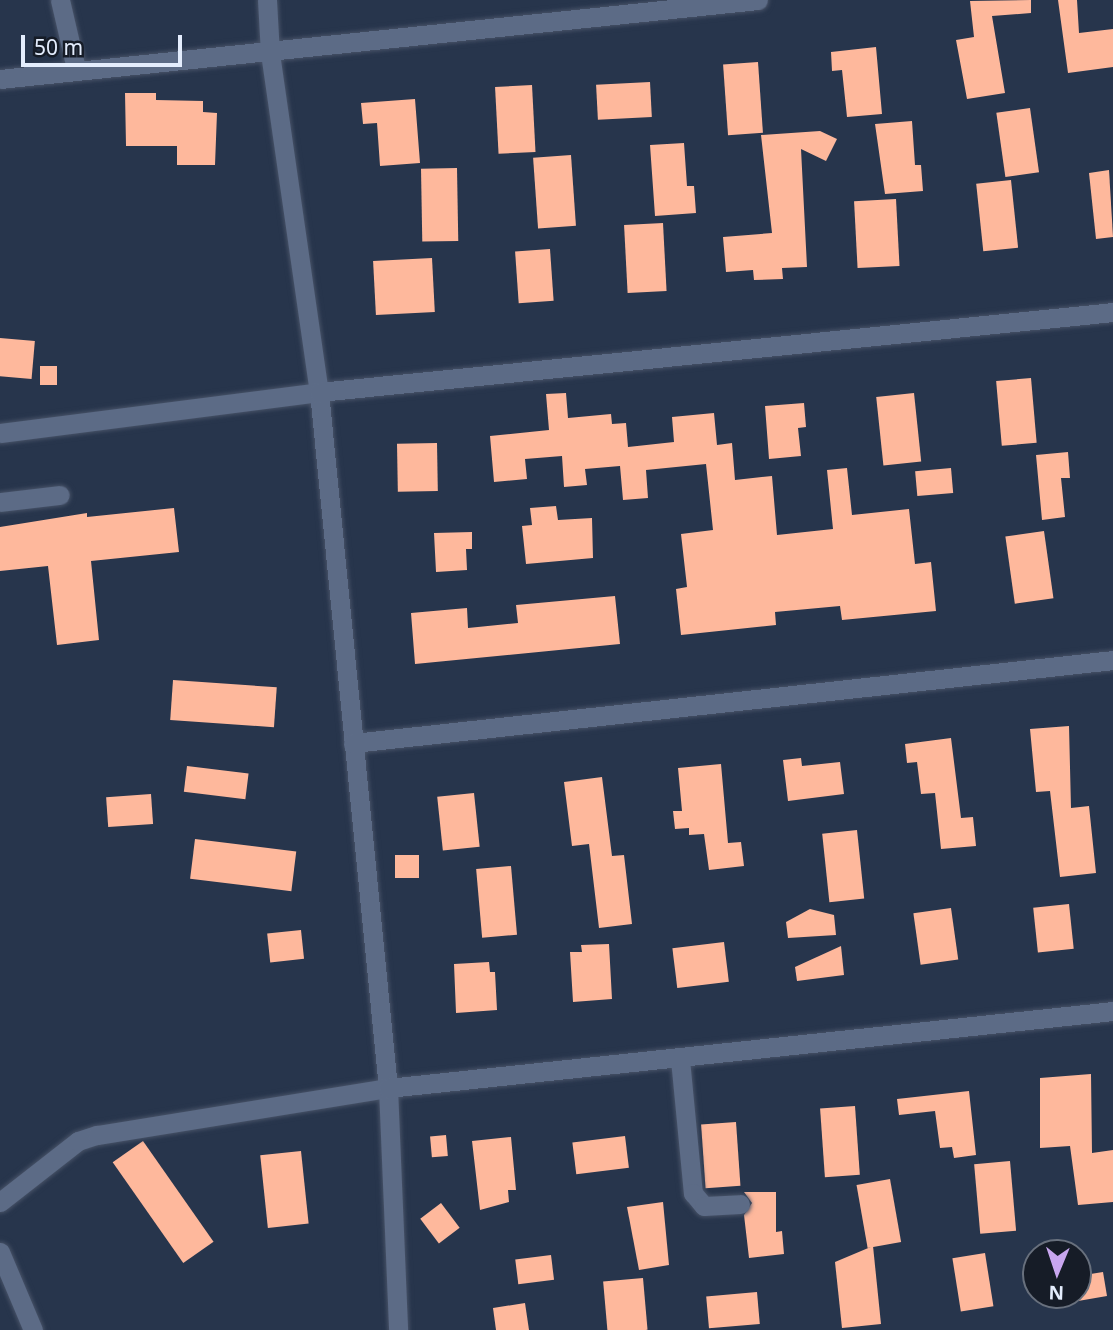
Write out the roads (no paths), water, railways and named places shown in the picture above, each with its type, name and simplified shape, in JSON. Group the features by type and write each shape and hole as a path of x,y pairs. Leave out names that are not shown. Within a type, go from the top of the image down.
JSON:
{"street":[{"path":"60,0 76,69"},
{"path":"267,0 270,53 319,393 388,1088 398,1330"},
{"path":"0,79 76,69 270,53 758,0"},
{"path":"0,433 319,393 1113,312"},
{"path":"0,502 60,495"},
{"path":"353,743 1113,660"},
{"path":"0,1202 87,1138 388,1088 1113,1011"},
{"path":"680,1059 693,1193 704,1206 740,1203"},
{"path":"0,1252 33,1330"}]}
